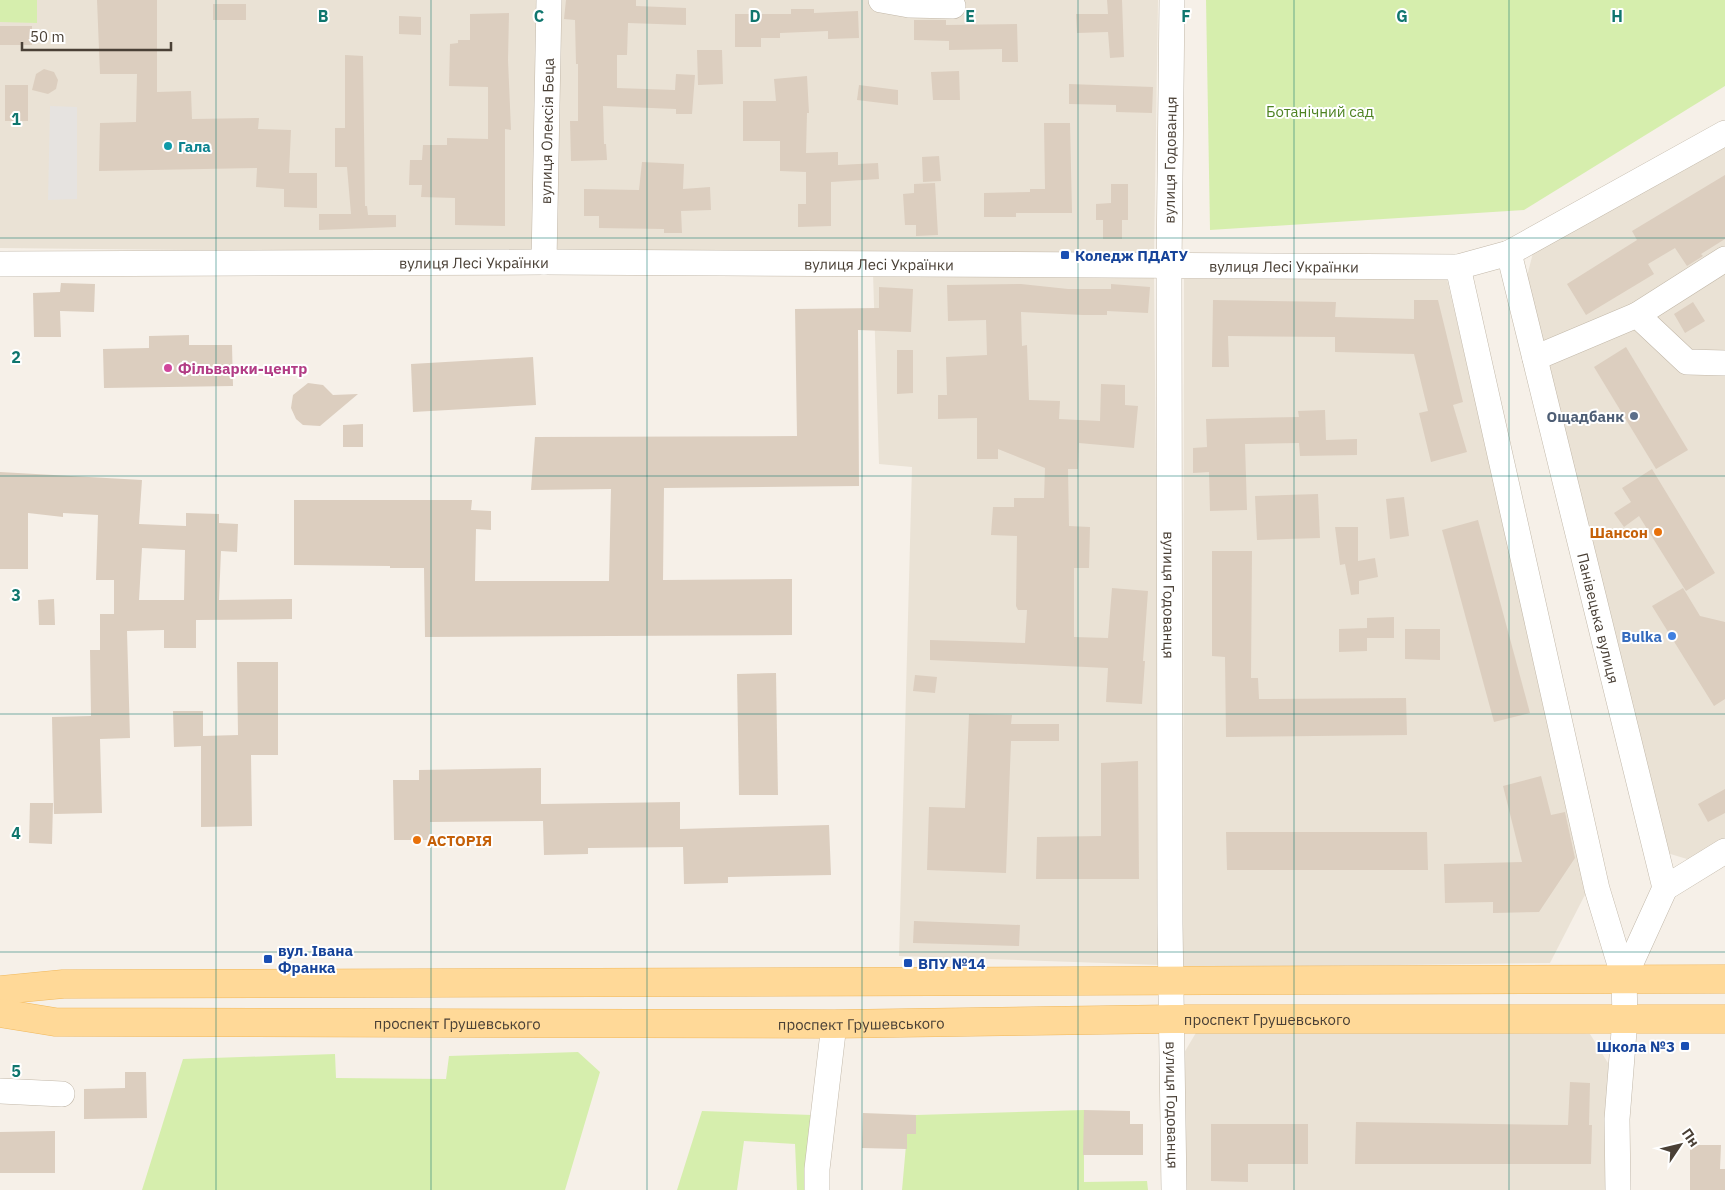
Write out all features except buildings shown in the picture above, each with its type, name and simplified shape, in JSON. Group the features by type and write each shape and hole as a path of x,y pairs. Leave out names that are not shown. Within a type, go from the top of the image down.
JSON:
{"main road":[{"path":"0,990 63,984 1725,979"},
{"name":"проспект Грушевського","path":"0,1013 54,1022 834,1024 1172,1018 1725,1019"}],"street":[{"name":"вулиця Олексія Беца","path":"544,262 549,0"},
{"path":"881,0 909,5 953,6"},
{"name":"вулиця Годованця","path":"1172,0 1168,267 1171,981 1174,1190"},
{"name":"вулиця Лесі Українки","path":"0,264 544,262 1168,267 1458,267 1509,253 1724,136"},
{"name":"Панівецька вулиця","path":"1509,253 1665,888"},
{"path":"1535,358 1637,315 1725,259"},
{"path":"1458,267 1598,888 1624,978 1625,1019 1616,1119 1618,1190"},
{"path":"1637,315 1687,362 1725,363"},
{"path":"1624,978 1665,888 1725,851"},
{"path":"817,1190 817,1169 834,1024"},
{"path":"0,1091 62,1094"}],"shaded area":[{"path":"0,0 1158,0 1154,260 0,248"},
{"path":"50,106 77,107 77,199 48,200"},
{"path":"1725,138 1725,845 1697,862 1667,853 1526,280 1534,249"},
{"path":"873,273 1154,276 1161,965 899,956 912,467 879,464"},
{"path":"1184,279 1447,279 1589,887 1550,963 1183,968"},
{"path":"1197,1031 1590,1034 1608,1063 1609,1190 1186,1190 1184,1053"}],"green space":[{"path":"0,0 37,0 37,23 0,22"},
{"name":"Ботанічний сад","path":"1206,0 1725,0 1725,86 1524,210 1210,230"},
{"path":"578,1052 600,1072 565,1190 142,1190 183,1059 335,1054 336,1078 446,1079 449,1056"},
{"path":"1084,1110 1084,1182 1147,1181 1148,1190 902,1190 907,1134 916,1134 916,1115"},
{"path":"702,1111 812,1115 805,1190 797,1190 795,1144 744,1141 737,1190 677,1190"}],"place":[{"name":"Гала","path":"168,146"},
{"name":"Коледж ПДАТУ","path":"1065,255"},
{"name":"Фільварки-центр","path":"168,368"},
{"name":"Ощадбанк","path":"1634,416"},
{"name":"Шансон","path":"1658,532"},
{"name":"Bulka","path":"1672,636"},
{"name":"АСТОРІЯ","path":"417,840"},
{"name":"вул. Івана Франка","path":"268,959"},
{"name":"ВПУ №14","path":"908,963"},
{"name":"Школа №3","path":"1685,1046"}]}
